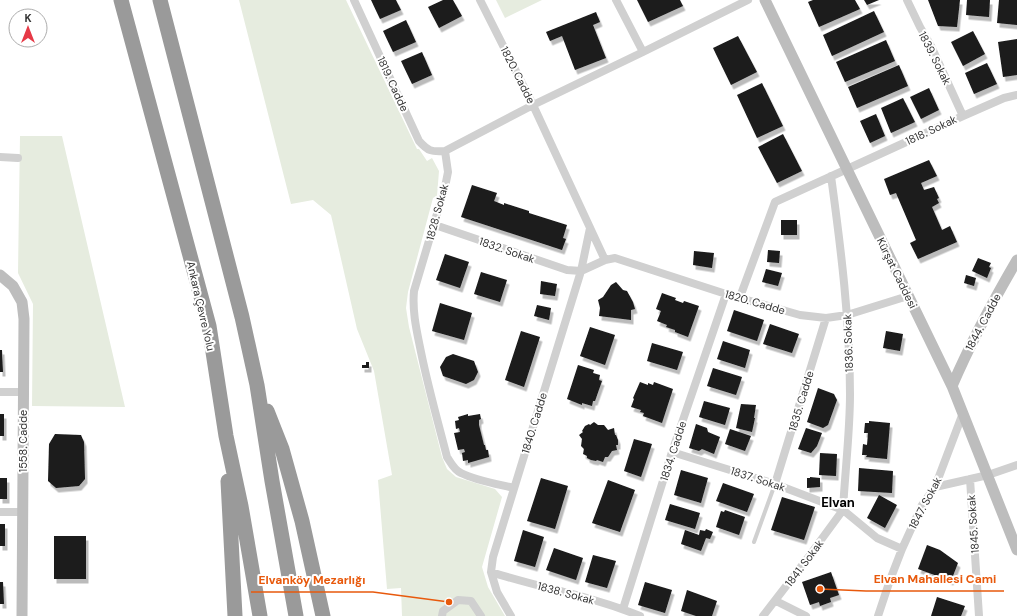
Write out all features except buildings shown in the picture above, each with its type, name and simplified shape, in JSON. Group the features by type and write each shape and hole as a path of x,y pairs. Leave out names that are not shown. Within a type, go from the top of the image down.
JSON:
{"highway":[{"name":"Ankara Çevre Yolu","path":"121,0 209,326 226,436 241,506 260,616"},
{"path":"160,0 242,317 257,385 296,616"},
{"path":"257,385 282,449 293,486 323,616"},
{"path":"226,436 235,616"}],"street":[{"name":"1819. Cadde","path":"354,0 419,141 433,152 445,151"},
{"name":"1820. Cadde","path":"480,0 533,105 605,260"},
{"path":"616,0 643,52"},
{"path":"445,151 533,105 748,0"},
{"name":"Kürşat Caddesi","path":"765,0 952,386 1017,550"},
{"name":"1839. Sokak","path":"907,0 931,46 963,116"},
{"name":"1818. Sokak","path":"847,170 963,116 1004,98 1017,95"},
{"name":"1828. Sokak","path":"445,151 448,172 445,187 435,225 414,291 414,316 427,381 447,457 453,466 460,473 514,488"},
{"path":"0,157 18,158"},
{"path":"740,297 775,202 847,170"},
{"name":"1836. Sokak","path":"831,176 844,277 850,396 843,510"},
{"name":"1832. Sokak","path":"435,225 556,267 567,270 581,271"},
{"name":"1840. Cadde","path":"511,616 498,592 491,572 493,557 581,271 590,228"},
{"name":"1820. Cadde","path":"581,271 605,260 615,258 626,260 726,294 800,315 826,318 847,315 908,296"},
{"name":"1844. Cadde","path":"952,386 967,351 1017,260"},
{"name":"1558. Cadde","path":"0,275 13,286 22,302 24,319 22,616"},
{"name":"1834. Cadde","path":"623,609 672,452 726,294"},
{"name":"1835. Cadde","path":"775,484 826,318"},
{"path":"0,392 24,392"},
{"name":"1847. Sokak","path":"878,616 902,549 922,505 935,487 963,413"},
{"name":"1837. Sokak","path":"672,452 775,484 843,510 877,538 902,549"},
{"path":"935,487 988,475 1017,465"},
{"name":"1845. Sokak","path":"970,479 979,616"},
{"name":"1841. Sokak","path":"763,616 843,510"},
{"path":"0,512 23,512"},
{"name":"1838. Sokak","path":"491,572 623,609 640,616"},
{"path":"442,616 443,611 458,600 471,601 481,616"},
{"path":"776,600 806,616"}],"lane":[{"path":"754,542 775,484"}],"shaded area":[{"path":"239,0 346,0 417,149 419,149 427,161 432,158 439,171 437,196 433,198 408,292 406,308 409,327 442,457 447,469 456,477 495,489 502,497 482,567 488,587 505,616 402,616 401,588 387,589 378,480 392,475 374,371 357,329 331,215 313,200 291,204"},
{"path":"496,0 542,0 505,18"},
{"path":"20,136 62,136 125,407 32,406 33,304 18,273"}],"place":[{"name":"Elvan Mahallesi Cami","path":"820,589"},
{"name":"Elvanköy Mezarlığı","path":"449,602"}],"district":[{"name":"Elvan","path":"838,502"}]}
